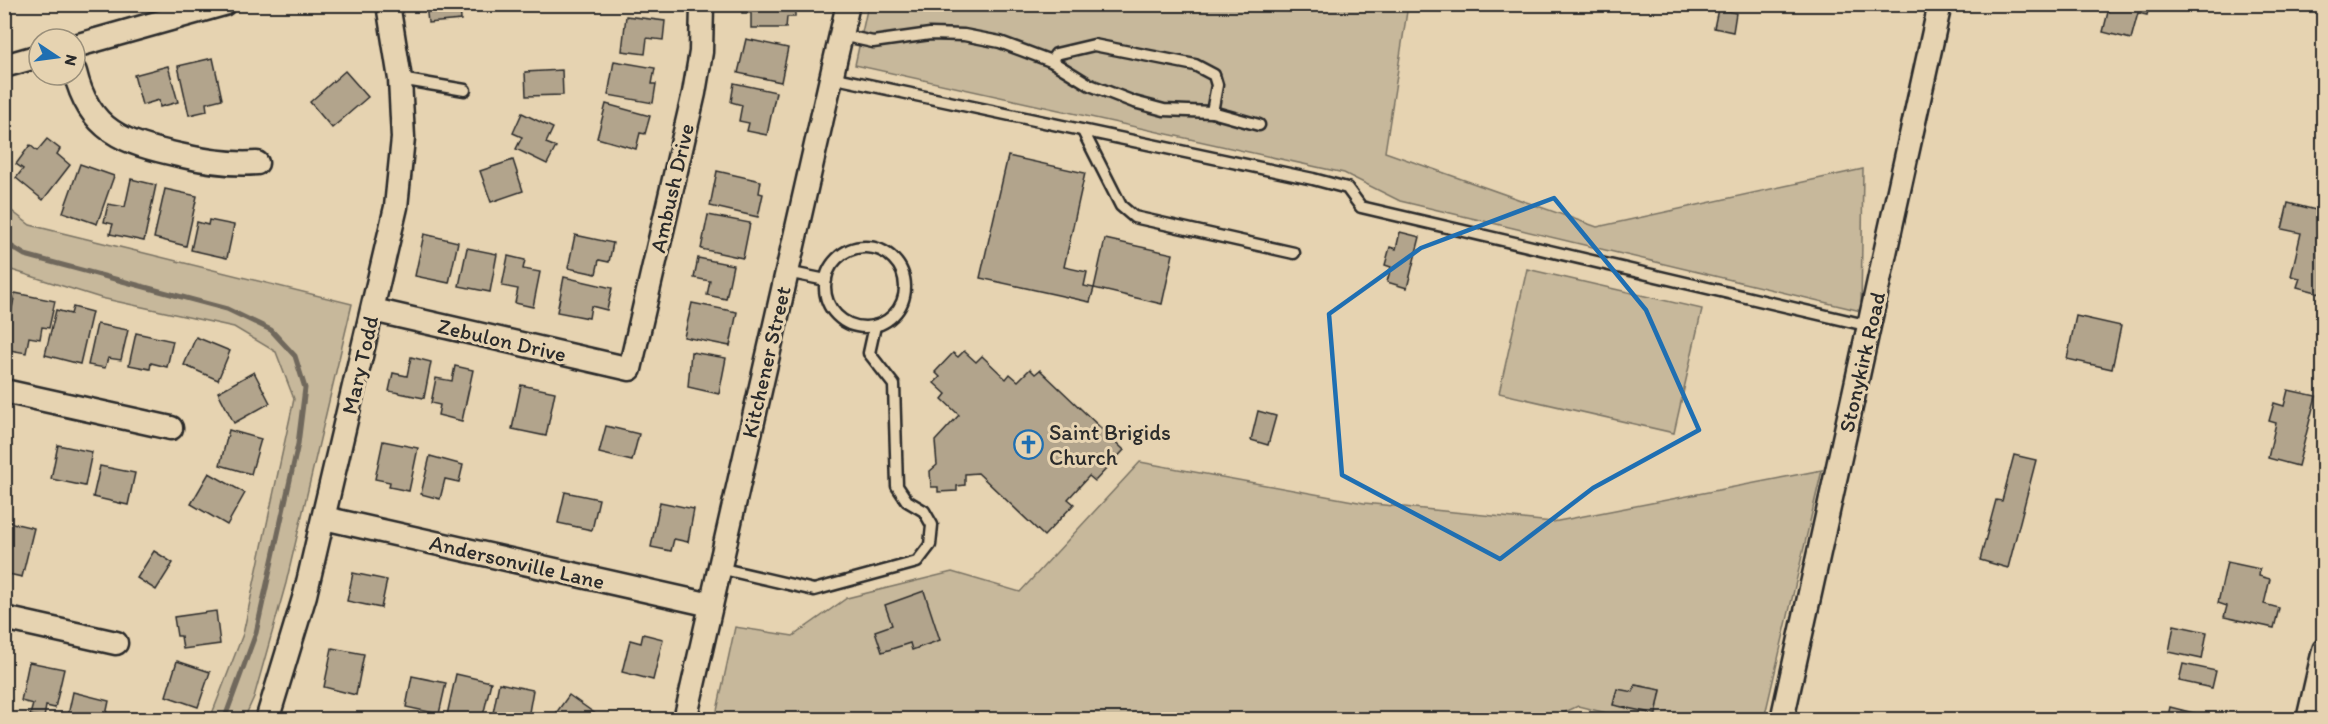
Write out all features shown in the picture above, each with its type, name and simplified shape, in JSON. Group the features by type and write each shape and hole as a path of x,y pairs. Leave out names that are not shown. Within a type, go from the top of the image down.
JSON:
{"street":[{"path":"87,43 224,4"},
{"name":"Mary Todd","path":"267,720 305,595 396,207 403,138 399,79 388,4"},
{"name":"Ambush Drive","path":"630,369 694,93 700,52 702,4"},
{"name":"Kitchener Street","path":"685,720 848,4"},
{"name":"Stonykirk Road","path":"1782,720 1940,4"},
{"path":"4,66 27,59"},
{"path":"80,87 91,112 118,137 143,147 218,164 257,164"},
{"name":"Zebulon Drive","path":"373,310 630,369"},
{"path":"4,391 171,428"},
{"name":"Andersonville Lane","path":"324,518 711,605"},
{"path":"4,618 116,643"},
{"path":"2308,720 2324,650"}],"lane":[{"path":"841,35 873,42 930,34 964,35 1000,42 1051,61 1090,85 1134,102 1164,110 1212,112 1259,125"},
{"path":"1051,61 1056,54 1094,45 1196,64 1214,75 1217,85 1212,112"},
{"path":"831,77 1083,131 1133,139 1313,179 1347,188 1361,207 1870,326"},
{"path":"399,79 465,90"},
{"path":"1083,131 1120,206 1134,217 1294,253"},
{"path":"874,249 885,253 897,263 903,277 905,293 899,308 889,320 875,326 851,324 832,311 826,296 826,280 830,268 839,257 851,250 874,249"},
{"path":"787,272 826,280"},
{"path":"719,568 814,590 917,562 930,545 932,525 924,511 907,501 897,486 894,385 868,353 875,326"}],"highlighted area":[{"path":"1554,198 1646,310 1699,430 1593,488 1500,559 1342,475 1329,314 1421,248"}],"shaded area":[{"path":"868,5 1408,5 1385,152 1597,227 1863,169 1861,311 1400,201 1344,173 855,65"},
{"path":"4,205 30,225 352,304 286,583 254,697 244,719 210,719 243,634 294,399 276,352 234,327 101,298 5,268"},
{"path":"1527,269 1702,309 1674,433 1499,393"},
{"path":"1140,462 1364,503 1553,522 1822,470 1764,719 1631,719 1578,706 1548,720 715,720 735,627 793,636 847,598 952,572 1020,592","holes":["1635,685 1661,690 1656,714 1613,705 1617,689 1633,692"]}],"building":[{"path":"426,4 460,4 461,20 428,23"},
{"path":"742,4 795,5 795,17 787,17 786,28 751,28 751,13 742,13"},
{"path":"2110,4 2150,4 2147,15 2138,13 2131,39 2103,32"},
{"path":"1718,9 1736,13 1733,32 1714,28"},
{"path":"626,16 665,21 663,40 647,38 645,54 622,51"},
{"path":"746,39 788,48 781,82 738,73"},
{"path":"213,58 222,99 206,103 207,111 189,115 178,66"},
{"path":"614,61 655,68 652,84 656,84 653,103 608,95"},
{"path":"168,66 178,102 160,107 159,100 142,105 134,75"},
{"path":"562,70 563,95 526,96 525,72"},
{"path":"345,71 368,97 332,128 310,102"},
{"path":"734,83 776,92 767,135 747,131 749,123 739,121 742,105 731,102"},
{"path":"606,104 650,116 645,134 640,133 636,149 597,138"},
{"path":"522,113 553,128 546,143 556,147 547,164 516,149 522,137 513,133"},
{"path":"47,139 60,149 57,154 70,165 43,200 16,178 23,169 16,164 30,145 37,151"},
{"path":"1008,156 1085,173 1064,267 1087,272 1084,286 1094,288 1090,302 980,278"},
{"path":"513,160 523,191 491,202 480,171"},
{"path":"80,164 114,176 97,224 63,212"},
{"path":"717,171 761,181 759,193 763,194 758,217 710,206"},
{"path":"131,179 156,185 144,241 110,234 113,224 104,222 108,204 125,207"},
{"path":"165,189 197,196 186,246 154,238"},
{"path":"2288,203 2324,212 2324,294 2297,287 2300,278 2291,276 2301,233 2282,229"},
{"path":"708,215 750,223 743,258 701,249"},
{"path":"209,220 234,225 227,258 191,250 197,222 208,225"},
{"path":"1400,232 1420,237 1407,288 1387,282 1391,267 1385,265 1390,247 1396,249"},
{"path":"424,234 458,242 449,283 415,276"},
{"path":"575,235 613,243 609,262 599,260 596,274 568,268"},
{"path":"1105,239 1173,254 1162,304 1094,288"},
{"path":"467,248 497,254 490,292 459,286"},
{"path":"508,256 525,260 523,269 540,272 533,307 515,303 518,289 502,286"},
{"path":"698,258 733,265 726,299 707,295 710,281 694,278"},
{"path":"564,277 612,288 607,310 591,306 589,318 557,312"},
{"path":"15,293 55,301 49,328 42,327 40,339 29,337 26,353 4,349"},
{"path":"692,303 737,312 730,346 684,337"},
{"path":"73,307 92,312 80,364 45,355 56,310 71,314"},
{"path":"2076,316 2121,326 2112,369 2067,359"},
{"path":"97,324 128,330 121,360 108,358 105,368 88,365"},
{"path":"136,333 173,341 167,367 151,363 150,369 129,365"},
{"path":"196,337 230,351 218,380 184,365"},
{"name":"Saint Brigids Church","path":"964,351 976,362 982,356 1006,379 1010,374 1018,381 1030,369 1035,374 1040,370 1124,450 1095,481 1089,476 1068,499 1074,504 1044,536 978,473 965,474 965,485 957,486 957,491 938,492 938,487 931,487 930,471 937,465 935,441 959,415 942,399 946,394 934,383 940,377 935,372 953,353 958,357"},
{"path":"691,352 726,358 719,394 688,387"},
{"path":"411,357 431,362 424,398 389,391 393,373 407,376"},
{"path":"455,366 473,370 462,421 438,415 440,405 431,403 436,378 452,381"},
{"path":"254,372 270,403 234,423 218,392"},
{"path":"521,385 555,392 546,436 512,429"},
{"path":"2288,390 2316,396 2298,466 2268,458 2276,423 2269,421 2274,403 2284,406"},
{"path":"1258,411 1276,416 1268,445 1251,440"},
{"path":"606,426 639,434 632,461 599,453"},
{"path":"229,430 261,439 251,474 220,465"},
{"path":"383,441 418,448 409,491 389,487 390,482 375,479"},
{"path":"58,445 92,452 85,486 51,479"},
{"path":"2014,455 2036,460 2008,568 1980,560 1996,500 2002,501"},
{"path":"430,456 463,465 459,482 445,479 440,499 421,494"},
{"path":"100,466 135,473 128,505 93,497"},
{"path":"209,473 245,493 227,525 191,504"},
{"path":"565,492 599,499 592,530 558,523"},
{"path":"660,502 694,509 688,542 674,539 671,551 651,547"},
{"path":"4,521 34,528 22,577 4,573"},
{"path":"154,551 173,563 156,590 137,578"},
{"path":"2227,562 2260,569 2259,576 2270,579 2264,604 2279,608 2274,628 2224,617 2227,606 2218,603"},
{"path":"353,573 387,580 381,608 347,601"},
{"path":"924,591 940,640 912,650 910,643 882,652 875,631 892,625 885,605"},
{"path":"216,611 220,644 183,649 181,636 177,636 174,617"},
{"path":"2174,625 2207,632 2202,659 2169,652"},
{"path":"643,634 663,639 653,680 622,672 630,640 641,643"},
{"path":"332,648 364,654 356,695 324,687"},
{"path":"177,661 210,672 198,707 166,696"},
{"path":"29,662 64,669 55,708 46,706 44,718 30,715 33,704 21,701"},
{"path":"2183,664 2216,671 2212,688 2179,681"},
{"path":"456,674 491,682 482,720 463,720 447,715"},
{"path":"412,676 446,683 439,714 406,707"},
{"path":"499,683 533,690 528,718 515,716 514,720 492,718"},
{"path":"1635,685 1661,690 1656,714 1613,705 1617,689 1633,692"},
{"path":"73,692 109,701 105,720 67,720"},
{"path":"569,695 597,715 594,720 551,720"},
{"path":"2170,707 2221,720 2167,720"}],"waterway":[{"path":"4,242 25,255 227,309 271,330 295,356 305,388 298,444 256,633 224,720"}],"place":[{"name":"Saint Brigids Church","path":"1028,445"}]}
